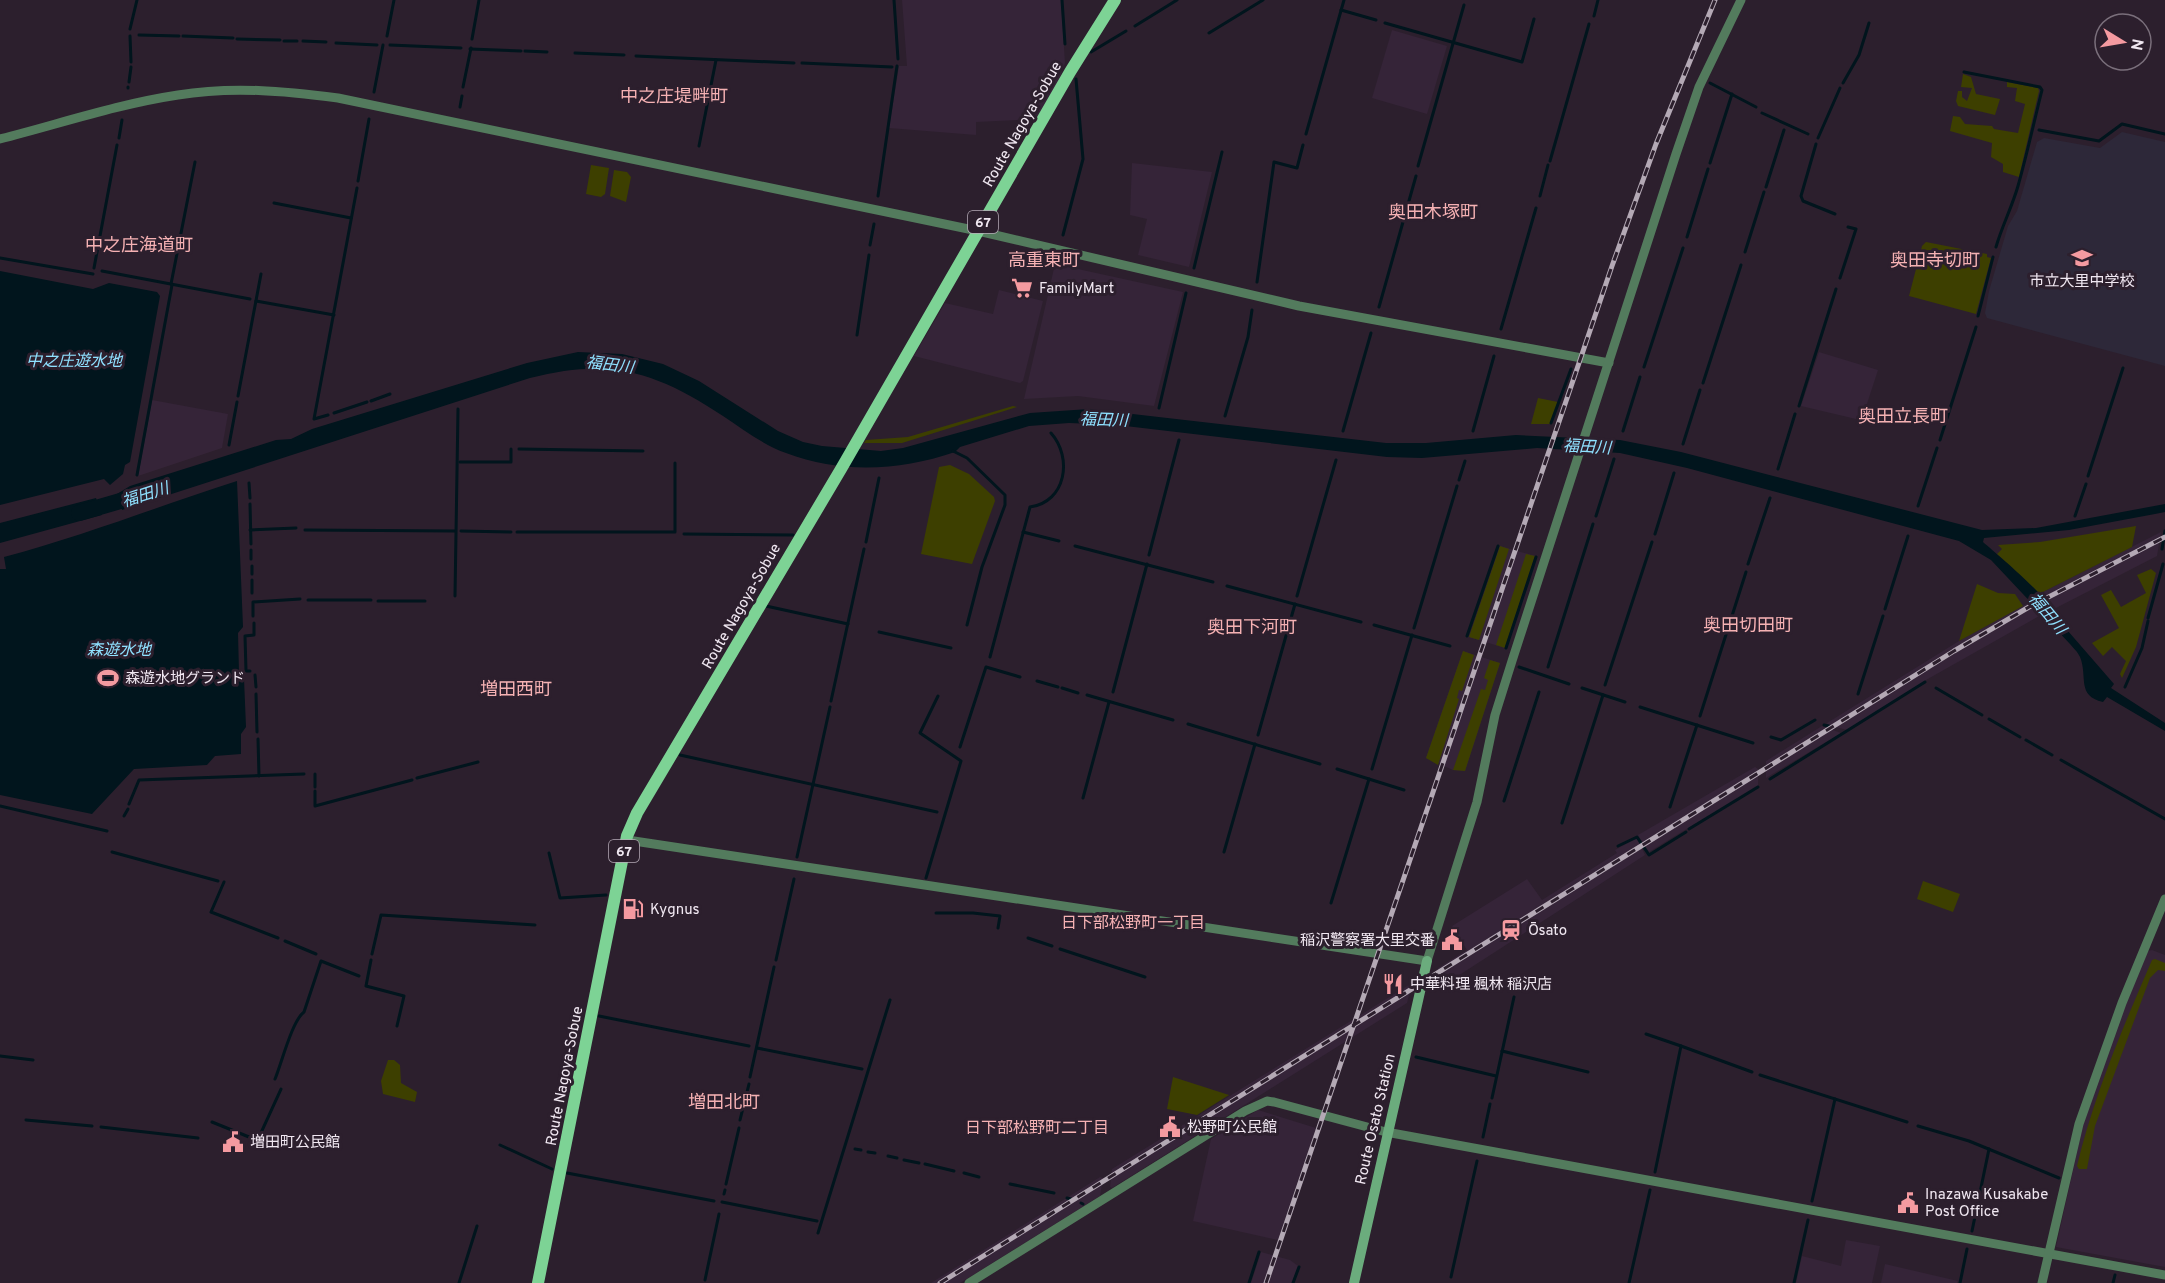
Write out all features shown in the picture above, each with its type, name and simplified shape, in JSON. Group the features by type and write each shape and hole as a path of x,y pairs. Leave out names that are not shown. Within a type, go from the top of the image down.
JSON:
{"main road":[{"name":"Route Nagoya-Sobue","path":"538,1283 626,843 637,813 1070,72 1115,0"},
{"name":"Route Osato Station","path":"1354,1283 1386,1132 1427,961"}],"street":[{"path":"626,843 634,841 1427,961 1477,802 1495,716 1508,672 1699,87 1741,0"},
{"path":"0,139 179,94 226,90 291,92 338,98 978,231 1299,306 1609,363"},
{"path":"2042,1283 2079,1124 2122,1003 2165,899"},
{"path":"969,1283 1245,1112 1267,1101 1386,1132 2165,1275"}],"shaded area":[{"path":"902,0 1061,0 1065,63 1059,80 1036,119 976,122 976,135 889,128 899,66 907,66"},
{"path":"1392,30 1447,46 1427,114 1372,98"},
{"path":"1963,74 1971,77 1976,94 2000,99 1995,115 1958,106 1956,101 1958,91 1962,91 1962,97 1967,101 1972,88 1961,87"},
{"path":"2007,82 2038,88 2039,91 2019,177 2003,172 2003,164 1991,157 1992,143 1950,131 1953,116 1960,117 1965,124 1992,126 1994,129 2018,133 2025,104 2015,101 2017,88 2007,87"},
{"name":"市立大里中学校","path":"2122,132 2165,142 2165,366 1987,318 1985,313 2008,226 2017,211 2037,142 2044,138 2100,148"},
{"path":"1132,163 1212,172 1189,267 1138,255 1147,219 1130,215"},
{"path":"591,165 609,168 605,194 601,197 586,194"},
{"path":"614,170 627,172 631,177 626,202 610,196"},
{"path":"1926,242 1987,254 1987,257 1991,258 1976,314 1909,296 1922,246"},
{"path":"1055,264 1183,292 1154,406 1078,396 1024,399"},
{"path":"999,290 1043,301 1023,381 1020,383 914,356 945,303 993,314"},
{"path":"1819,352 1878,370 1863,416 1856,419 1801,406"},
{"path":"1538,398 1558,402 1550,424 1531,424"},
{"path":"152,400 228,414 222,448 138,476"},
{"path":"1013,406 1017,407 902,443 864,443 866,440 908,437"},
{"path":"950,465 969,474 994,497 995,501 972,564 921,554 939,467"},
{"path":"2136,526 2132,547 2039,594 1997,554 2002,549 1998,545 2040,542"},
{"path":"2161,532 2157,556 2054,609 2039,594"},
{"path":"1500,546 1535,556 1505,648 1469,637"},
{"path":"1500,546 1509,549 1479,640 1469,637"},
{"path":"1526,554 1535,556 1505,648 1496,645"},
{"path":"2151,569 2156,573 2136,647 2122,678 2120,674 2126,661 2112,647 2103,656 2092,643 2119,628 2101,595 2111,590 2121,607 2146,593 2137,575"},
{"path":"1977,584 1998,593 2015,594 2023,606 1959,641"},
{"path":"2030,602 2041,615 1926,680 1847,730 1828,725 1827,723 1959,641"},
{"path":"1463,651 1500,663 1465,771 1453,770 1426,758"},
{"path":"1463,651 1474,655 1462,691 1459,690 1457,698 1459,699 1438,765 1426,758"},
{"path":"1490,660 1500,663 1465,771 1453,770 1481,689 1485,690 1488,680 1484,678"},
{"path":"1822,726 1841,733 1766,778 1766,761"},
{"path":"1755,767 1758,769 1758,785 1649,852 1638,835"},
{"path":"1637,838 1645,855 1433,992 1438,968 1467,950 1452,926 1527,879 1542,900 1617,853 1615,850"},
{"path":"1923,881 1960,894 1953,912 1917,899"},
{"path":"2152,950 2165,955 2165,1267 2056,1247 2083,1125 2115,1031 2148,951"},
{"path":"2152,960 2165,963 2165,971 2158,970 2150,978 2095,1126 2087,1169 2079,1169 2077,1166 2101,1087 2141,985"},
{"path":"1412,983 1407,1003 1112,1188 1110,1187 1112,1169"},
{"path":"388,1060 394,1060 400,1065 401,1083 417,1092 415,1102 383,1094 381,1081"},
{"path":"1173,1077 1229,1095 1197,1115 1167,1109"},
{"path":"1258,1110 1316,1128 1278,1240 1193,1221 1211,1139"},
{"path":"1100,1177 1103,1178 1100,1196 960,1283 931,1283"},
{"path":"1846,1240 1880,1246 1872,1283 1796,1283 1802,1256 1841,1266"},
{"path":"1261,1252 1290,1260 1298,1266 1292,1283 1251,1283"},
{"path":"1885,1264 1958,1281 1957,1283 1881,1283"}],"water":[{"name":"中之庄遊水地","path":"0,271 93,289 109,283 157,292 160,296 130,462 125,465 123,474 110,485 104,479 0,505"},
{"path":"578,352 622,354 663,364 699,381 778,431 803,442 822,446 881,451 903,448 1030,413 1089,409 1386,443 1426,443 1516,435 1620,440 1681,452 1982,530 2036,528 2165,504 2165,512 2069,530 1984,538 1983,542 2050,605 2061,623 2114,684 2111,688 2165,723 2165,731 2107,697 2103,702 2089,695 2084,684 2080,657 2076,650 1991,560 1959,541 1687,468 1620,453 1537,448 1422,458 1387,457 1117,425 1069,423 1029,426 960,447 955,452 913,463 849,467 807,460 769,446 699,401 654,379 609,369 585,369 530,378 122,510 117,494 130,486 276,440 291,439 312,429 527,363"},
{"name":"森遊水地","path":"237,481 243,627 238,633 239,673 244,679 246,727 241,734 241,754 215,756 207,765 134,769 92,814 0,795 0,569 6,569 4,557"},
{"path":"96,498 102,515 0,543 0,523"}],"waterway":[{"path":"130,29 137,0"},
{"path":"387,36 394,0"},
{"path":"472,39 479,0"},
{"path":"894,0 898,59"},
{"path":"1062,0 1065,44"},
{"path":"1135,26 1177,0"},
{"path":"1209,33 1263,0"},
{"path":"1306,134 1344,0"},
{"path":"1594,16 1598,0"},
{"path":"1418,166 1464,5"},
{"path":"1341,10 1376,20"},
{"path":"1385,23 1522,62 1534,19"},
{"path":"1843,83 1859,55 1869,23"},
{"path":"1550,161 1589,24"},
{"path":"1091,52 1126,31"},
{"path":"139,35 179,36"},
{"path":"130,36 131,62"},
{"path":"183,36 233,38"},
{"path":"237,39 280,40"},
{"path":"284,41 297,41"},
{"path":"303,41 326,42"},
{"path":"336,43 377,45"},
{"path":"374,92 383,45"},
{"path":"390,45 461,48"},
{"path":"463,87 471,48"},
{"path":"470,49 521,51"},
{"path":"525,51 547,52"},
{"path":"575,53 624,55"},
{"path":"636,56 794,63"},
{"path":"699,146 716,60"},
{"path":"802,63 892,67"},
{"path":"878,196 897,66"},
{"path":"129,82 131,67"},
{"path":"1964,72 2040,87 2042,90 2018,186 1996,247"},
{"path":"1063,235 1083,159 1076,79"},
{"path":"1710,83 1756,107"},
{"path":"1818,138 1840,88"},
{"path":"1710,163 1732,94"},
{"path":"460,107 462,96"},
{"path":"1762,113 1808,134"},
{"path":"358,181 369,119"},
{"path":"119,138 122,120"},
{"path":"2039,130 2099,141 2122,124 2165,134"},
{"path":"1766,187 1784,130"},
{"path":"1816,144 1801,196 1803,201 1835,214"},
{"path":"94,268 117,145"},
{"path":"1257,282 1274,162 1297,168 1303,145"},
{"path":"1194,268 1222,152"},
{"path":"171,284 195,162"},
{"path":"1540,196 1548,165"},
{"path":"1687,237 1708,169"},
{"path":"1379,307 1416,176"},
{"path":"328,415 314,419 357,188"},
{"path":"1745,252 1764,192"},
{"path":"274,203 351,218"},
{"path":"1501,329 1536,208"},
{"path":"870,245 874,224"},
{"path":"1840,278 1856,229 1848,227"},
{"path":"1644,367 1683,248"},
{"path":"857,335 869,255"},
{"path":"1978,316 1993,257"},
{"path":"0,258 93,274"},
{"path":"1703,383 1741,265"},
{"path":"102,271 250,299"},
{"path":"238,396 261,274"},
{"path":"137,475 172,285"},
{"path":"1799,406 1836,289"},
{"path":"1159,408 1186,293"},
{"path":"256,301 334,315"},
{"path":"1225,416 1248,337 1252,310"},
{"path":"1940,440 1976,327"},
{"path":"1343,431 1371,333"},
{"path":"1473,431 1494,356"},
{"path":"2088,476 2123,368"},
{"path":"1551,423 1571,369"},
{"path":"1623,431 1640,377"},
{"path":"1683,444 1700,390"},
{"path":"371,401 390,394"},
{"path":"229,445 237,402"},
{"path":"334,413 367,402"},
{"path":"455,596 458,409"},
{"path":"1778,469 1795,414"},
{"path":"990,657 1030,507 1052,497 1062,478 1064,466 1062,454 1051,433"},
{"path":"1149,555 1179,440"},
{"path":"1918,506 1937,448"},
{"path":"460,462 511,462 511,449"},
{"path":"519,449 643,451"},
{"path":"953,451 967,458 1005,495 1005,505 982,567 967,625"},
{"path":"1596,516 1614,459"},
{"path":"1297,596 1336,460"},
{"path":"1459,480 1465,461"},
{"path":"517,532 675,532 675,463"},
{"path":"1655,534 1674,473"},
{"path":"866,542 879,478"},
{"path":"249,483 250,498"},
{"path":"2075,516 2086,484"},
{"path":"1414,628 1457,486"},
{"name":"福田川","path":"79,513 141,495"},
{"path":"1748,564 1770,498"},
{"path":"250,504 251,544"},
{"path":"1548,667 1593,524"},
{"path":"250,530 296,528"},
{"path":"305,530 455,531"},
{"path":"461,531 511,532"},
{"path":"2162,549 2165,531"},
{"path":"1023,532 1059,541"},
{"path":"684,534 793,535"},
{"path":"1885,609 1908,536"},
{"path":"1605,685 1652,542"},
{"path":"1075,546 1213,582"},
{"path":"1467,636 1498,546"},
{"path":"831,701 864,549"},
{"path":"251,550 251,559"},
{"path":"1506,648 1536,557"},
{"path":"1113,692 1147,564"},
{"path":"2148,618 2163,564"},
{"path":"252,566 252,574"},
{"path":"1700,716 1746,572"},
{"path":"252,580 252,593"},
{"path":"1227,586 1361,622"},
{"path":"253,616 253,602 300,599"},
{"path":"308,600 371,600"},
{"path":"378,601 425,601"},
{"path":"1258,735 1295,604"},
{"path":"766,606 848,624"},
{"path":"1858,694 1883,616"},
{"path":"2125,687 2142,648 2148,621"},
{"path":"250,671 246,671 245,636 254,635 254,623"},
{"path":"1374,625 1450,646"},
{"path":"879,632 951,648"},
{"path":"1372,769 1412,635"},
{"path":"960,747 986,667 1020,677"},
{"path":"1519,667 1569,684"},
{"path":"255,675 256,687"},
{"path":"1037,681 1058,687"},
{"path":"1770,779 1925,682"},
{"path":"1062,688 1078,693"},
{"path":"1582,688 1625,702"},
{"path":"1936,688 1982,715"},
{"path":"1504,801 1539,692"},
{"path":"256,694 257,732"},
{"path":"1087,695 1173,720"},
{"path":"1562,823 1603,695"},
{"path":"926,878 961,761 920,733 938,696"},
{"path":"1083,798 1109,702"},
{"path":"797,857 830,707"},
{"path":"1640,707 1753,743"},
{"path":"1989,719 2020,737"},
{"path":"1771,737 1781,740 1815,720"},
{"path":"1188,724 1320,764"},
{"path":"1670,807 1697,725"},
{"path":"1824,725 1829,726"},
{"path":"258,739 259,776"},
{"path":"2026,740 2052,755"},
{"path":"1224,852 1255,744"},
{"path":"680,755 937,812"},
{"path":"2061,760 2165,819"},
{"path":"417,778 478,762"},
{"path":"1337,769 1404,790"},
{"path":"129,804 139,780 304,774"},
{"path":"315,774 315,787"},
{"path":"1331,903 1369,779"},
{"path":"315,791 315,806 412,780"},
{"path":"1689,829 1758,787"},
{"path":"0,806 107,831"},
{"path":"124,816 128,809"},
{"path":"1618,846 1637,837 1649,855 1686,832"},
{"path":"112,852 218,881"},
{"path":"549,853 560,898 606,895"},
{"path":"776,960 794,879"},
{"path":"224,882 211,912 278,938"},
{"path":"936,913 1000,916 998,928"},
{"path":"372,954 381,915 535,925"},
{"path":"1028,938 1052,946"},
{"path":"285,941 316,954"},
{"path":"1060,949 1145,977"},
{"path":"371,960 366,986 404,996 397,1026"},
{"path":"275,1079 291,1033 304,1012 321,961 359,976"},
{"path":"750,1077 774,967"},
{"path":"1492,1098 1514,997"},
{"path":"818,1233 890,1000"},
{"path":"599,1016 749,1046"},
{"path":"1646,1034 1681,1046 1655,1172"},
{"path":"1681,1046 1752,1072"},
{"path":"757,1048 862,1069"},
{"path":"1502,1051 1588,1072"},
{"path":"0,1056 33,1060"},
{"path":"1416,1057 1496,1076"},
{"path":"1760,1075 1907,1122"},
{"path":"740,1120 749,1084"},
{"path":"212,1122 249,1137 259,1137 281,1089"},
{"path":"1812,1201 1835,1099"},
{"path":"1483,1137 1490,1104"},
{"path":"26,1120 92,1126"},
{"path":"1918,1126 1969,1141 2059,1178"},
{"path":"101,1127 198,1138"},
{"path":"726,1184 739,1128"},
{"path":"500,1145 552,1169"},
{"path":"855,1149 861,1150"},
{"path":"1972,1231 1989,1149"},
{"path":"868,1152 875,1153"},
{"path":"888,1156 897,1158"},
{"path":"904,1160 919,1163"},
{"path":"1451,1277 1477,1161"},
{"path":"925,1164 954,1171"},
{"path":"567,1173 714,1201"},
{"path":"964,1173 979,1177"},
{"path":"1010,1184 1054,1193"},
{"path":"724,1194 725,1190"},
{"path":"1629,1283 1650,1190"},
{"path":"1067,1198 1071,1199"},
{"path":"722,1202 817,1221"},
{"path":"705,1280 719,1214"},
{"path":"1794,1283 1808,1220"},
{"path":"459,1283 477,1226"},
{"path":"1960,1283 1967,1249"},
{"path":"1249,1283 1259,1252"},
{"path":"1293,1283 1299,1267"},
{"path":"2113,1283 2115,1275"}],"railway":[{"path":"1266,1283 1612,266 1656,144 1715,0"},
{"path":"940,1283 1954,651 2029,607 2165,537"}],"place":[{"name":"市立大里中学校","path":"2082,258"},
{"name":"FamilyMart","path":"1022,288"},
{"name":"森遊水地グランド","path":"108,678"},
{"name":"Kygnus","path":"633,909"},
{"name":"Ōsato","path":"1511,930"},
{"name":"稲沢警察署大里交番","path":"1452,940"},
{"name":"中華料理 楓林 稲沢店","path":"1393,984"},
{"name":"松野町公民館","path":"1170,1127"},
{"name":"増田町公民館","path":"233,1142"},
{"name":"Inazawa Kusakabe Post Office","path":"1908,1203"}],"district":[{"name":"中之庄堤畔町","path":"674,96"},
{"name":"奥田木塚町","path":"1433,212"},
{"name":"中之庄海道町","path":"139,245"},
{"name":"高重東町","path":"1044,260"},
{"name":"奥田寺切町","path":"1935,260"},
{"name":"奥田立長町","path":"1903,416"},
{"name":"奥田切田町","path":"1748,625"},
{"name":"奥田下河町","path":"1252,627"},
{"name":"増田西町","path":"516,689"},
{"name":"日下部松野町一丁目","path":"1133,922"},
{"name":"増田北町","path":"724,1102"},
{"name":"日下部松野町二丁目","path":"1037,1127"}]}
